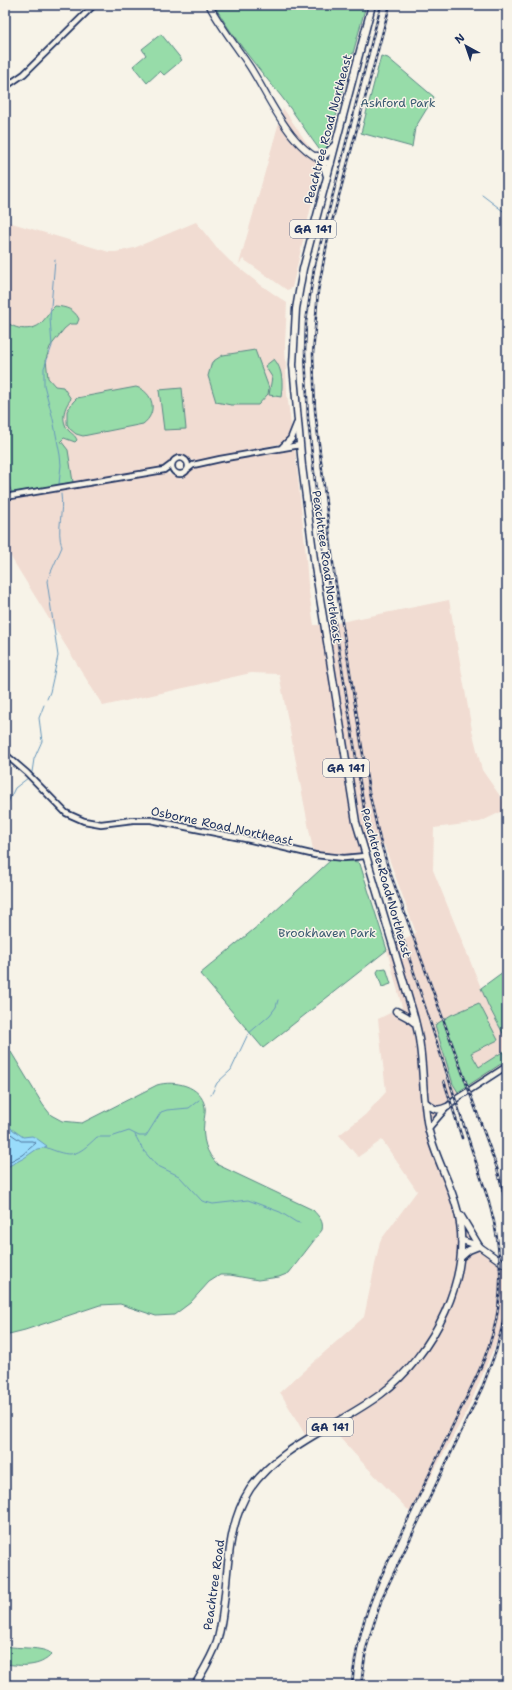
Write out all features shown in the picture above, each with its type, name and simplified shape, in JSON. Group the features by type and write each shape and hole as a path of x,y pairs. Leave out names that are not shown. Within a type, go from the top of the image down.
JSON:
{"highway":[{"name":"Peachtree Road Northeast","path":"251,1488 272,1464 309,1438 361,1409 400,1378 428,1342 446,1310 456,1286 461,1257 461,1224 428,1128 416,1025 354,816 315,567 300,445 293,365 296,303 304,262 372,5"},
{"path":"316,156 324,156 336,144"},
{"path":"316,156 323,164 327,176"},
{"path":"283,447 291,439 298,422"},
{"path":"396,1011 407,1017 416,1025"},
{"path":"425,1102 435,1110 442,1110 447,1106"},
{"path":"457,1209 479,1246 469,1250 461,1257"},
{"name":"Peachtree Road","path":"195,1685 216,1644 224,1604 230,1552 236,1518 251,1488"}],"main road":[{"path":"209,5 225,33 258,80 285,127 297,141 316,156 331,164"},
{"path":"461,1240 479,1246 507,1266"}],"street":[{"path":"5,88 24,74 94,5"},
{"path":"5,496 165,469 173,470 176,473 182,474 193,465 300,445"},
{"path":"165,469 177,459 182,458 192,463 220,459"},
{"path":"186,461 188,469"},
{"path":"172,464 173,470"},
{"name":"Osborne Road Northeast","path":"5,754 66,813 84,821 101,824 133,820 151,820 251,840 315,856 344,858 365,856"},
{"path":"428,1128 447,1106 507,1066"}],"shaded area":[{"path":"283,108 321,164 292,288 287,290 243,259 239,264"},
{"path":"5,221 109,252 134,248 196,222 215,246 230,261 287,303 285,344 287,393 293,441 194,461 183,457 177,457 166,466 5,493"},
{"path":"295,450 308,585 314,625 326,625 449,600 472,730 482,770 507,806 507,809 480,822 434,828 433,870 488,1005 507,1042 507,1068 462,1095 459,1101 432,1126 442,1172 460,1210 478,1243 507,1266 507,1314 468,1409 411,1513 330,1427 307,1438 280,1392 364,1317 380,1241 417,1191 382,1140 358,1157 339,1135 365,1115 386,1092 378,1019 402,1007 387,950 416,933 384,845 354,856 314,855 279,674 251,673 103,706 12,559 5,542 5,496 166,473 182,479 192,468 248,456"}],"green space":[{"path":"214,5 366,5 326,154 324,156 287,103 237,41"},
{"path":"161,34 182,60 164,75 160,71 147,83 133,66 146,55 142,49"},
{"name":"Ashford Park","path":"381,56 388,58 434,97 415,128 412,147 361,133"},
{"path":"55,306 69,309 75,313 79,319 77,324 70,324 64,329 50,347 46,359 48,378 55,386 63,387 71,399 66,406 64,419 66,427 77,440 75,442 64,438 61,441 68,450 73,482 12,493 5,476 5,320 9,324 19,328 24,329 35,327 43,321"},
{"path":"255,350 269,388 268,394 258,405 231,405 216,402 208,376 212,362 223,355"},
{"path":"274,359 279,367 282,377 281,397 269,395 272,377 265,366"},
{"path":"136,387 147,393 152,403 151,414 143,424 83,436 76,434 67,424 67,411 77,398"},
{"path":"182,388 186,429 164,430 159,390"},
{"name":"Brookhaven Park","path":"332,859 358,862 360,864 387,950 263,1048 200,974 271,915"},
{"path":"386,968 391,984 382,987 377,972 379,969"},
{"path":"507,969 507,994 502,994 507,1001 507,1041 488,1005 481,988"},
{"path":"479,1003 498,1040 471,1053 479,1067 504,1051 507,1060 458,1092 453,1084 435,1025 451,1015"},
{"path":"5,1047 11,1052 43,1105 51,1115 62,1121 82,1123 157,1085 171,1083 193,1089 202,1100 205,1107 204,1140 210,1156 218,1165 313,1210 322,1222 322,1230 289,1273 279,1277 258,1280 230,1275 220,1275 209,1282 190,1303 174,1315 156,1316 120,1304 100,1305 25,1330 5,1335"},
{"path":"5,1646 43,1650 52,1654 47,1659 36,1664 5,1664"}],"water":[{"path":"5,1124 23,1137 32,1136 47,1146 37,1149 5,1168"}],"waterway":[{"path":"482,195 507,214"},
{"path":"55,260 50,318 52,346 44,368 44,385 60,455 61,465 59,484"},
{"path":"47,699 58,656 47,581 62,547 60,540 62,508 61,494"},
{"path":"30,775 32,772 34,759 42,741 39,718 44,705"},
{"path":"5,808 15,788 28,778"},
{"path":"211,1095 217,1083 231,1070 248,1034 270,1015 276,1007 278,1000"},
{"path":"45,1147 62,1153 73,1154 84,1149 97,1137 111,1137 129,1131 139,1136 146,1136 161,1112 189,1108 199,1100"},
{"path":"135,1135 143,1150 156,1165 179,1176 202,1201 213,1204 248,1200 280,1212 300,1223"}],"railway":[{"path":"352,1685 360,1633 378,1583 486,1355 495,1325 500,1282 498,1242 489,1202 366,821 321,535 308,419 305,352 306,322 314,269 381,5"},
{"path":"390,5 329,233 318,291 313,354 315,410 334,572 369,792 380,840 388,867 497,1168 507,1207"},
{"path":"444,1081 462,1138"},
{"path":"361,1685 366,1649 382,1598 482,1388 496,1351 507,1307"}]}
